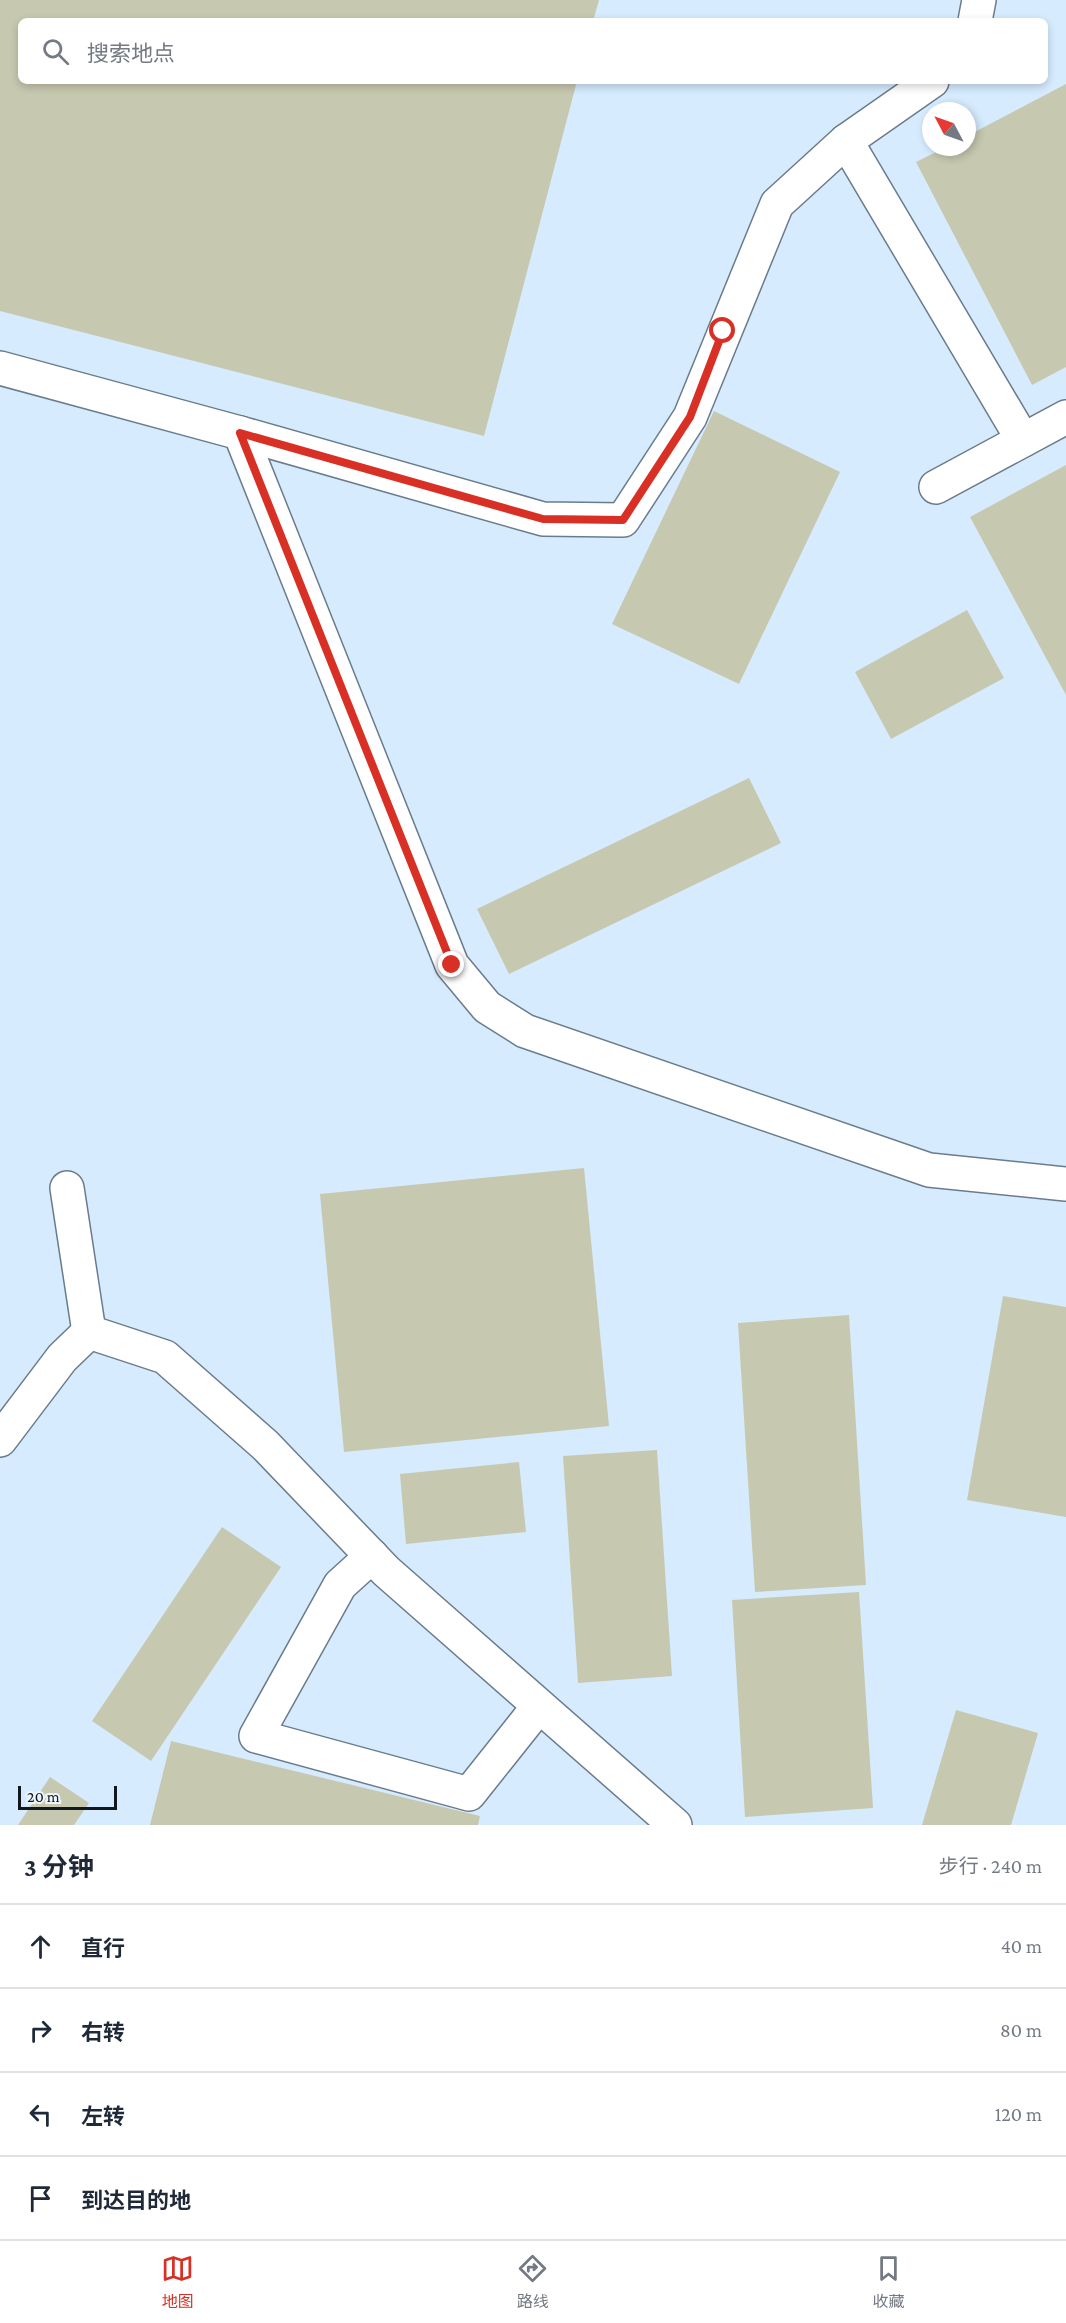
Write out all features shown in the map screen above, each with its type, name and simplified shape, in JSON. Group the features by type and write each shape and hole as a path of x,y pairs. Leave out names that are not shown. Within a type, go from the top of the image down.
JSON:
{"lane":[{"path":"976,18 979,0"},
{"path":"0,368 543,519 623,520 690,417 777,204 846,141 928,84"},
{"path":"846,141 1023,440"},
{"path":"936,487 1066,417"},
{"path":"240,433 452,965 487,1007 525,1031 929,1170 1066,1184"},
{"path":"67,1188 88,1332"},
{"path":"0,1440 62,1358 88,1332"},
{"path":"88,1332 165,1357 265,1445 372,1556 675,1825"},
{"path":"372,1556 340,1585 256,1736 469,1794 539,1706"}],"shaded area":[{"path":"0,0 1066,0 1066,1825 0,1825"}],"building":[{"path":"0,0 599,0 594,18 18,18 18,84 576,84 484,436 0,311"},
{"path":"1066,84 1066,367 1032,385 916,162 928,156 976,156 976,131"},
{"path":"714,411 840,472 739,684 612,624"},
{"path":"1066,465 1066,695 970,517"},
{"path":"967,610 1004,678 891,739 855,672"},
{"path":"749,778 781,843 509,974 477,909"},
{"path":"584,1168 609,1426 344,1452 320,1194"},
{"path":"1003,1296 1066,1307 1066,1517 967,1500"},
{"path":"849,1315 866,1585 755,1592 738,1323"},
{"path":"657,1450 672,1676 578,1683 563,1456"},
{"path":"519,1462 526,1532 406,1544 400,1474"},
{"path":"222,1527 281,1567 151,1761 92,1721"},
{"path":"859,1592 873,1808 745,1817 732,1600"},
{"path":"956,1710 1038,1733 1011,1825 922,1825"},
{"path":"171,1741 480,1816 478,1825 150,1825"},
{"path":"50,1777 89,1803 74,1825 18,1825"}],"route":[{"path":"452,965 240,433 543,519 623,520 690,417 723,331"}]}
